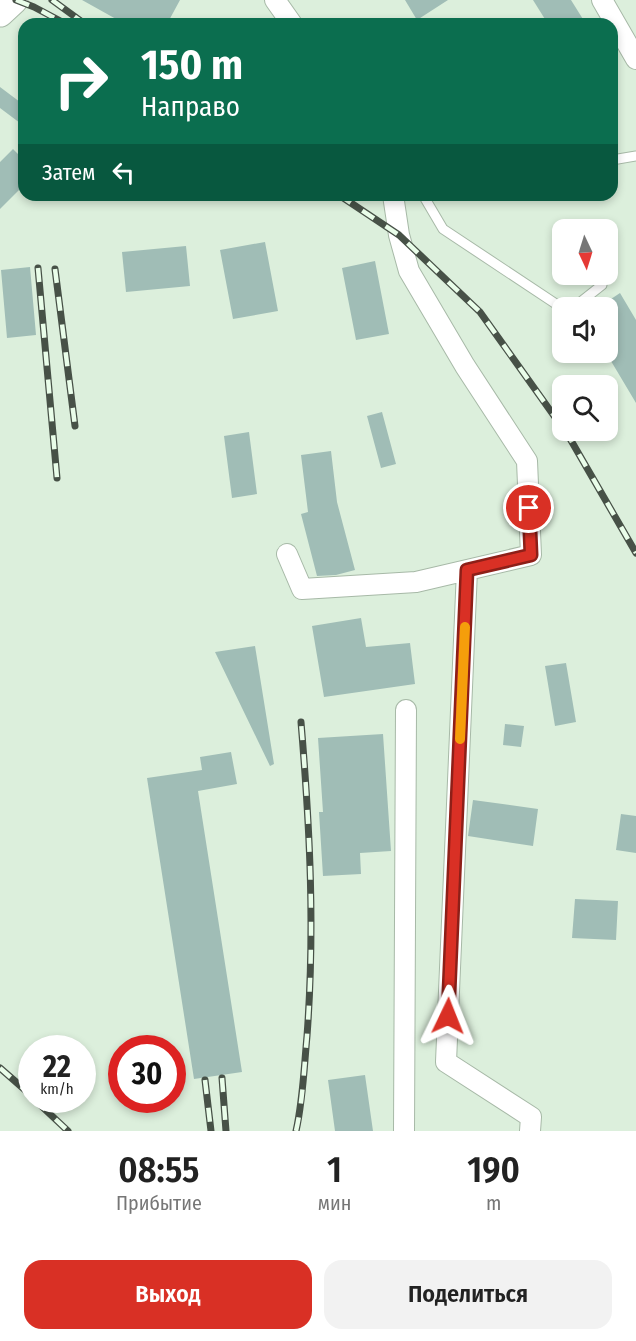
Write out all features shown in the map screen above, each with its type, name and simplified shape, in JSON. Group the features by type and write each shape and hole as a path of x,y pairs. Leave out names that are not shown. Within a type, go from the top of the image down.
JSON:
{"street":[{"path":"0,13 14,0"},
{"path":"275,0 287,18"},
{"path":"602,0 612,18"},
{"path":"618,28 636,59"},
{"path":"287,554 302,589 416,582 531,555 527,461 465,366 409,272 399,235 394,201"},
{"path":"467,570 446,1062 531,1117 530,1131"},
{"path":"404,1131 406,710"}],"lane":[{"path":"618,159 636,156"},
{"path":"426,201 442,229 552,301"},
{"path":"587,297 602,285"}],"building":[{"path":"82,0 180,0 170,18 114,18"},
{"path":"405,0 448,0 420,18 416,18"},
{"path":"533,0 571,0 582,18 544,18"},
{"path":"0,87 18,100 18,122 0,108"},
{"path":"13,149 18,154 18,191 0,209 0,162"},
{"path":"265,242 278,311 233,319 220,250"},
{"path":"186,246 190,286 126,292 122,252"},
{"path":"375,261 389,334 356,340 342,268"},
{"path":"30,267 36,335 7,338 1,270"},
{"path":"620,293 636,320 636,403 612,363 618,363 618,297 614,297"},
{"path":"382,412 396,464 381,468 367,416"},
{"path":"249,432 257,494 232,498 224,436"},
{"path":"331,451 337,502 355,570 336,575 317,576 301,514 308,512 301,455"},
{"path":"361,618 366,647 410,643 415,684 324,697 312,626"},
{"path":"255,646 274,764 270,766 215,652"},
{"path":"566,663 576,722 555,726 545,666"},
{"path":"505,724 524,726 521,747 503,745"},
{"path":"383,734 391,851 360,853 361,874 323,876 319,812 323,812 318,738"},
{"path":"231,752 237,784 198,791 242,1072 194,1079 147,778 202,770 200,757"},
{"path":"473,800 538,809 533,846 468,836"},
{"path":"621,814 636,816 636,853 616,850"},
{"path":"575,899 618,901 616,940 572,938"},
{"path":"365,1075 373,1131 335,1131 328,1080"}],"railway":[{"path":"16,0 55,18"},
{"path":"52,0 77,18"},
{"path":"348,201 399,235 480,312 552,413"},
{"path":"38,268 57,478"},
{"path":"55,269 75,426"},
{"path":"571,441 636,553"},
{"path":"296,1131 304,1072 311,957 309,840 301,722"},
{"path":"0,1068 18,1084"},
{"path":"222,1078 226,1131"},
{"path":"205,1080 211,1131"},
{"path":"49,1113 68,1131"}],"slow traffic":[{"path":"460,739 465,627"}],"route":[{"path":"448,1016 467,570 531,555 529,508"}]}
